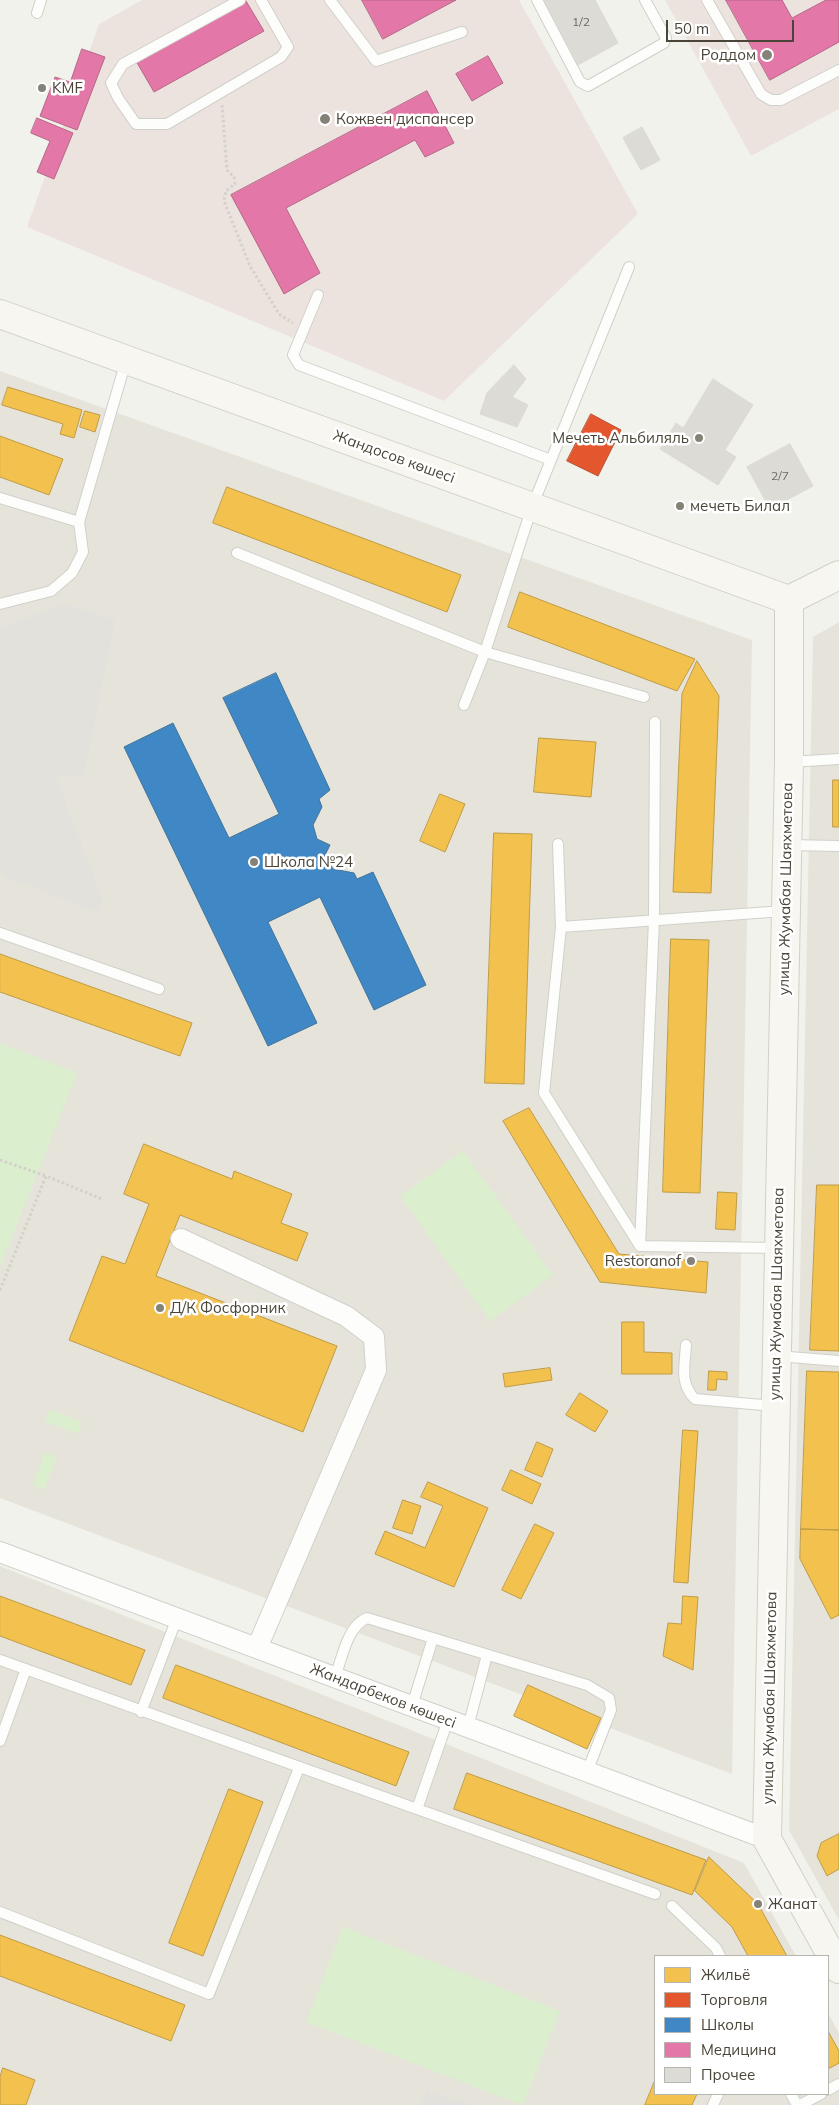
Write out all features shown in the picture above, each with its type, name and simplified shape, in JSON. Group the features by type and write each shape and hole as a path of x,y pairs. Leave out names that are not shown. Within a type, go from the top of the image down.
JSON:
{"street":[{"name":"Жандосов көшесі","path":"0,314 789,600"},
{"path":"789,600 839,575"},
{"name":"улица Жумабая Шаяхметова","path":"767,1839 789,762 789,600"},
{"path":"181,1239 346,1316 374,1337 376,1370 257,1648"},
{"name":"Жандарбеков көшесі","path":"0,1552 767,1839"},
{"path":"767,1839 835,1953"}],"lane":[{"path":"37,13 41,0"},
{"path":"240,0 123,64 111,83 118,98 136,124 167,124 281,57 288,47 261,0"},
{"path":"330,0 376,61 462,32"},
{"path":"537,0 580,82 588,86 664,43 666,38 645,0"},
{"path":"707,0 761,94 771,100 781,100 839,70"},
{"path":"464,705 485,652 532,507 629,267"},
{"path":"318,295 292,356 299,365 550,460"},
{"path":"0,604 51,591 72,573 83,552 79,522 127,360"},
{"path":"0,498 79,522"},
{"path":"237,553 485,652 644,697"},
{"path":"640,1246 654,920 655,722"},
{"path":"789,762 839,759"},
{"path":"558,844 561,927 544,1094 640,1246"},
{"path":"786,845 839,846"},
{"path":"561,927 785,910"},
{"path":"0,933 159,989"},
{"path":"640,1246 778,1248"},
{"path":"686,1345 684,1382 688,1391 695,1399 776,1406"},
{"path":"776,1356 839,1361"},
{"path":"141,1712 177,1618"},
{"path":"335,1678 353,1629 358,1621 367,1618 587,1685 609,1698 611,1710 587,1772"},
{"path":"412,1706 433,1638"},
{"path":"468,1727 487,1655"},
{"path":"0,1660 141,1712 655,1894"},
{"path":"0,1741 26,1669"},
{"path":"416,1809 448,1720"},
{"path":"0,1912 210,1994 299,1768"},
{"path":"672,1906 716,1948 720,1955"},
{"path":"799,2105 819,2095"}],"path":[{"path":"221,92 227,170 234,177 235,184 226,191 224,201 250,266 279,314 302,329"},
{"path":"0,1160 102,1199"},
{"path":"0,1290 46,1176"}],"shaded area":[{"name":"Кожвен диспансер","path":"142,0 519,0 638,214 444,401 27,227 99,24"},
{"name":"Роддом","path":"665,0 839,0 839,109 751,156"},
{"path":"0,371 752,640 732,1774 0,1498"},
{"path":"63,603 115,620 84,776 56,776 103,901 98,913 4,876 0,867 0,629"},
{"path":"839,622 839,1920 789,1830 813,637"},
{"path":"0,1566 744,1863 795,1955 654,1955 654,2095 829,2095 829,2015 839,2033 839,2105 0,2105"},
{"path":"427,2089 469,2105 420,2105"}],"green space":[{"path":"0,1043 77,1073 0,1267"},
{"path":"463,1151 553,1275 490,1321 400,1196"},
{"path":"50,1409 82,1422 78,1434 45,1421"},
{"path":"45,1453 57,1457 44,1490 32,1485"},
{"path":"343,1927 560,2011 523,2105 306,2022"}],"building: Жильё":[{"path":"8,387 82,410 74,438 60,434 63,424 2,405"},
{"path":"85,411 100,415 95,432 80,427"},
{"path":"0,436 63,459 49,495 0,477"},
{"path":"227,487 461,575 447,612 213,523"},
{"path":"520,592 695,659 677,691 508,627"},
{"path":"697,661 719,696 711,893 673,892 682,694"},
{"path":"539,738 596,742 591,797 534,792"},
{"path":"833,780 839,780 839,827 833,827"},
{"path":"440,794 465,804 445,852 420,841"},
{"path":"494,833 532,834 524,1084 485,1083"},
{"path":"671,939 709,940 700,1193 663,1192"},
{"path":"0,954 192,1023 180,1056 0,992"},
{"path":"529,1108 619,1254 708,1262 706,1293 600,1282 503,1121"},
{"name":"Д/К Фосфорник","path":"144,1144 232,1179 234,1171 292,1194 281,1223 308,1233 297,1261 180,1215 156,1276 337,1346 303,1432 69,1340 102,1256 125,1264 149,1204 124,1194"},
{"path":"817,1185 839,1185 839,1351 810,1350"},
{"path":"718,1192 737,1193 735,1230 716,1229"},
{"path":"622,1322 644,1322 644,1352 672,1353 672,1374 622,1374"},
{"path":"550,1368 552,1380 505,1387 503,1374"},
{"path":"709,1371 727,1372 727,1380 717,1379 716,1390 708,1390"},
{"path":"807,1371 839,1372 839,1530 801,1529"},
{"path":"580,1393 608,1411 595,1432 566,1415"},
{"path":"683,1430 698,1431 688,1583 674,1582"},
{"path":"537,1442 553,1449 542,1477 525,1470"},
{"path":"511,1470 541,1484 532,1504 502,1490"},
{"path":"428,1482 488,1508 454,1587 375,1554 385,1531 425,1548 443,1506 421,1497"},
{"path":"403,1500 421,1506 412,1534 393,1528"},
{"path":"535,1524 554,1533 521,1599 502,1590"},
{"path":"801,1529 839,1530 839,1615 831,1619 800,1559"},
{"path":"0,1596 145,1650 131,1685 0,1636"},
{"path":"683,1596 698,1597 693,1670 663,1656 668,1623 681,1624"},
{"path":"176,1665 409,1752 396,1786 163,1698"},
{"path":"528,1685 601,1718 587,1749 514,1716"},
{"path":"467,1773 706,1860 692,1895 454,1809"},
{"path":"229,1789 263,1802 203,1956 169,1943"},
{"path":"839,1834 839,1869 827,1876 817,1856 821,1843"},
{"path":"709,1857 758,1904 786,1955 747,1955 732,1927 695,1891"},
{"path":"0,1935 185,2005 171,2041 0,1976"},
{"path":"829,2033 839,2051 839,2063 829,2068"},
{"path":"3,2068 35,2080 26,2105 0,2105 0,2077"},
{"path":"654,2082 654,2095 697,2095 692,2105 645,2105"}],"building: Торговля":[{"path":"591,414 621,430 598,476 567,461"}],"building: Школы":[{"name":"Школа №24","path":"276,673 330,790 319,799 322,807 313,825 317,839 330,845 325,855 333,869 354,873 357,879 373,872 426,985 374,1010 320,897 268,922 317,1023 268,1046 124,747 173,723 229,838 279,814 223,698"}],"building: Медицина":[{"path":"362,0 456,0 383,39"},
{"path":"726,0 782,0 792,18 826,0 839,0 839,42 770,80"},
{"path":"246,1 264,31 154,92 136,61"},
{"path":"82,49 105,57 77,130 40,116 55,77 70,82"},
{"path":"488,56 503,83 472,101 456,74"},
{"path":"427,91 454,143 425,157 415,140 286,208 320,273 284,294 231,195"},
{"path":"37,118 73,133 54,179 37,172 50,141 31,133"}],"building: Прочее":[{"path":"544,0 595,0 618,43 578,65"},
{"path":"642,127 660,160 641,170 623,138"},
{"path":"514,365 526,379 512,397 528,405 517,427 480,414 487,393"},
{"name":"Мечеть Альбиляль","path":"713,379 753,405 725,450 736,457 718,485 660,449 676,423 683,428"},
{"path":"790,444 813,486 770,509 747,467"}],"place":[{"name":"Роддом","path":"767,55"},
{"name":"KMF","path":"42,88"},
{"name":"Кожвен диспансер","path":"325,119"},
{"name":"Мечеть Альбиляль","path":"699,438"},
{"name":"мечеть Билал","path":"680,506"},
{"name":"Школа №24","path":"254,862"},
{"name":"Restoranof","path":"691,1261"},
{"name":"Д/К Фосфорник","path":"160,1308"},
{"name":"Жанат","path":"758,1904"}]}
